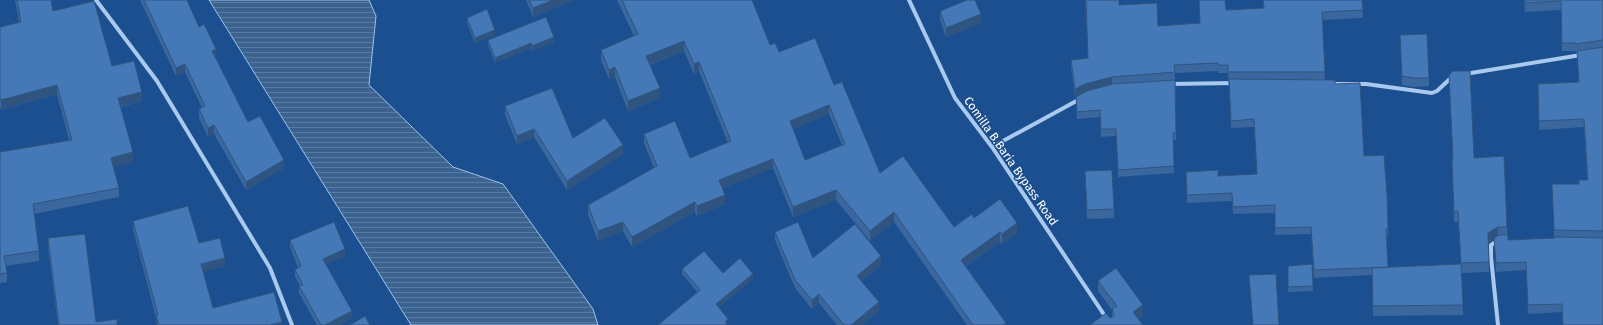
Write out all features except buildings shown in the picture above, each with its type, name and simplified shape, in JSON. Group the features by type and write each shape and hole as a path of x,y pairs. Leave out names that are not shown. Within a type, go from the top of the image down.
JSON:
{"street":[{"path":"96,0 157,81 270,268 292,325"},
{"name":"Comilla B.Baria Bypass Road","path":"909,0 955,98 992,148 1111,325"},
{"path":"1462,74 1584,55"},
{"path":"1321,84 1366,84 1432,93 1437,91 1455,75"},
{"path":"1166,85 1236,83"},
{"path":"992,148 1086,95"},
{"path":"1498,325 1491,245 1498,240 1506,241"}],"water":[{"path":"209,0 369,0 376,16 369,85 453,167 503,184 593,309 598,325 411,325"}]}
